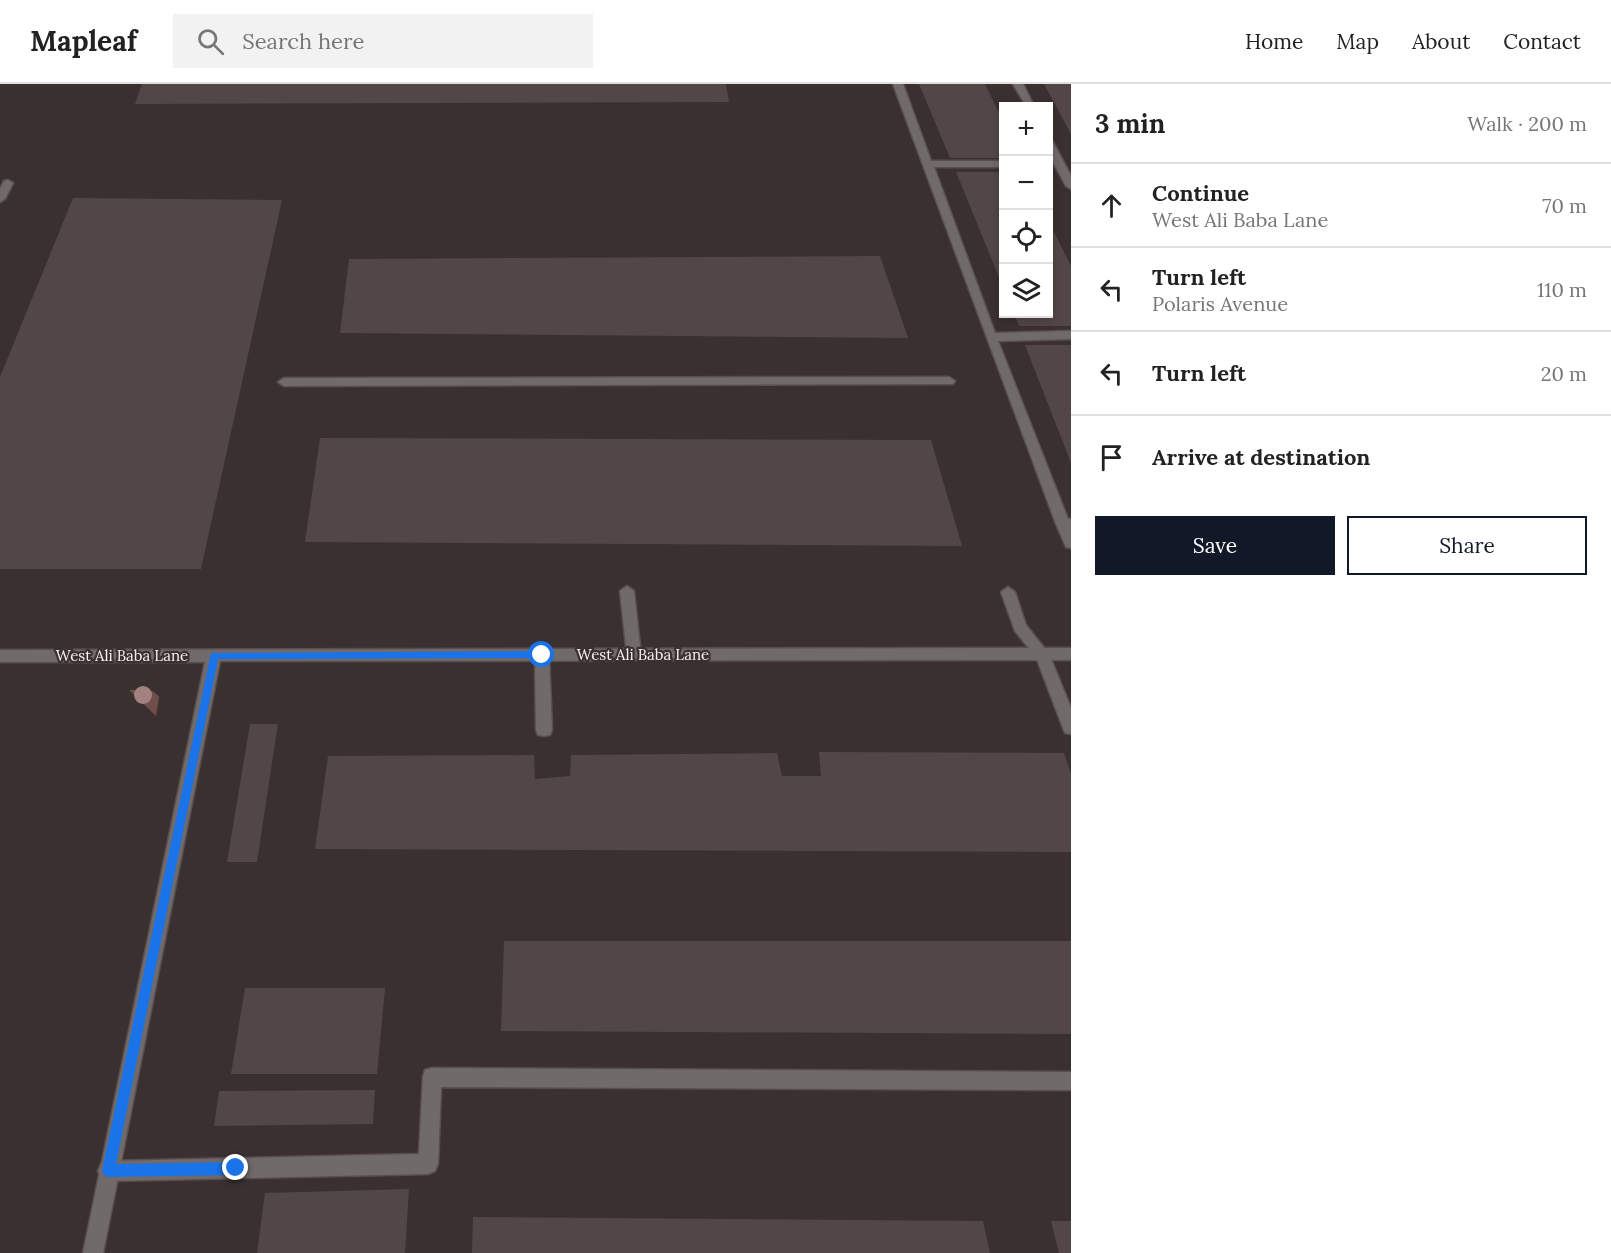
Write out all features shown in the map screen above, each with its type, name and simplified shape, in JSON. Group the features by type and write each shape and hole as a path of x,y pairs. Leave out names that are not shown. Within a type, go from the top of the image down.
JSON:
{"street":[{"path":"897,84 991,337 1067,524 1071,543"},
{"path":"1018,84 1028,102"},
{"path":"1054,163 1071,186"},
{"path":"927,164 999,164"},
{"path":"0,199 8,183"},
{"path":"991,337 1071,335"},
{"path":"284,382 949,381"},
{"path":"627,591 634,655"},
{"path":"1008,592 1020,627 1042,654 1071,728"},
{"name":"West Ali Baba Lane","path":"0,656 1071,654"},
{"path":"542,655 544,730"},
{"path":"93,1253 214,656"},
{"path":"108,1171 428,1164 432,1077 1071,1081"}],"shaded area":[{"path":"129,690 146,690 156,694 159,697 156,716"}],"building":[{"path":"142,84 726,84 729,102 135,104"},
{"path":"919,84 985,84 999,113 999,158 950,158"},
{"path":"1044,84 1071,84 1071,134"},
{"path":"956,172 999,172 999,277"},
{"path":"73,198 282,200 201,569 0,569 0,377"},
{"path":"1053,230 1071,266 1071,326 1019,326 1016,318 1053,318"},
{"path":"880,256 908,338 340,333 349,259"},
{"path":"1025,345 1071,345 1071,463"},
{"path":"320,438 931,440 962,546 305,542"},
{"path":"250,724 278,724 257,862 227,862"},
{"path":"819,752 1064,753 1071,774 1071,852 315,849 328,756 534,755 535,779 570,776 571,755 777,753 782,776 821,776"},
{"path":"504,941 1071,941 1071,1034 501,1031"},
{"path":"245,988 385,988 377,1074 231,1074"},
{"path":"375,1090 373,1124 214,1126 219,1091"},
{"path":"409,1189 405,1253 257,1253 265,1193"},
{"path":"473,1217 983,1221 990,1253 472,1253"},
{"path":"1051,1221 1071,1221 1071,1253 1059,1253"}],"route":[{"path":"236,1168 108,1171 214,656 542,655"}]}
